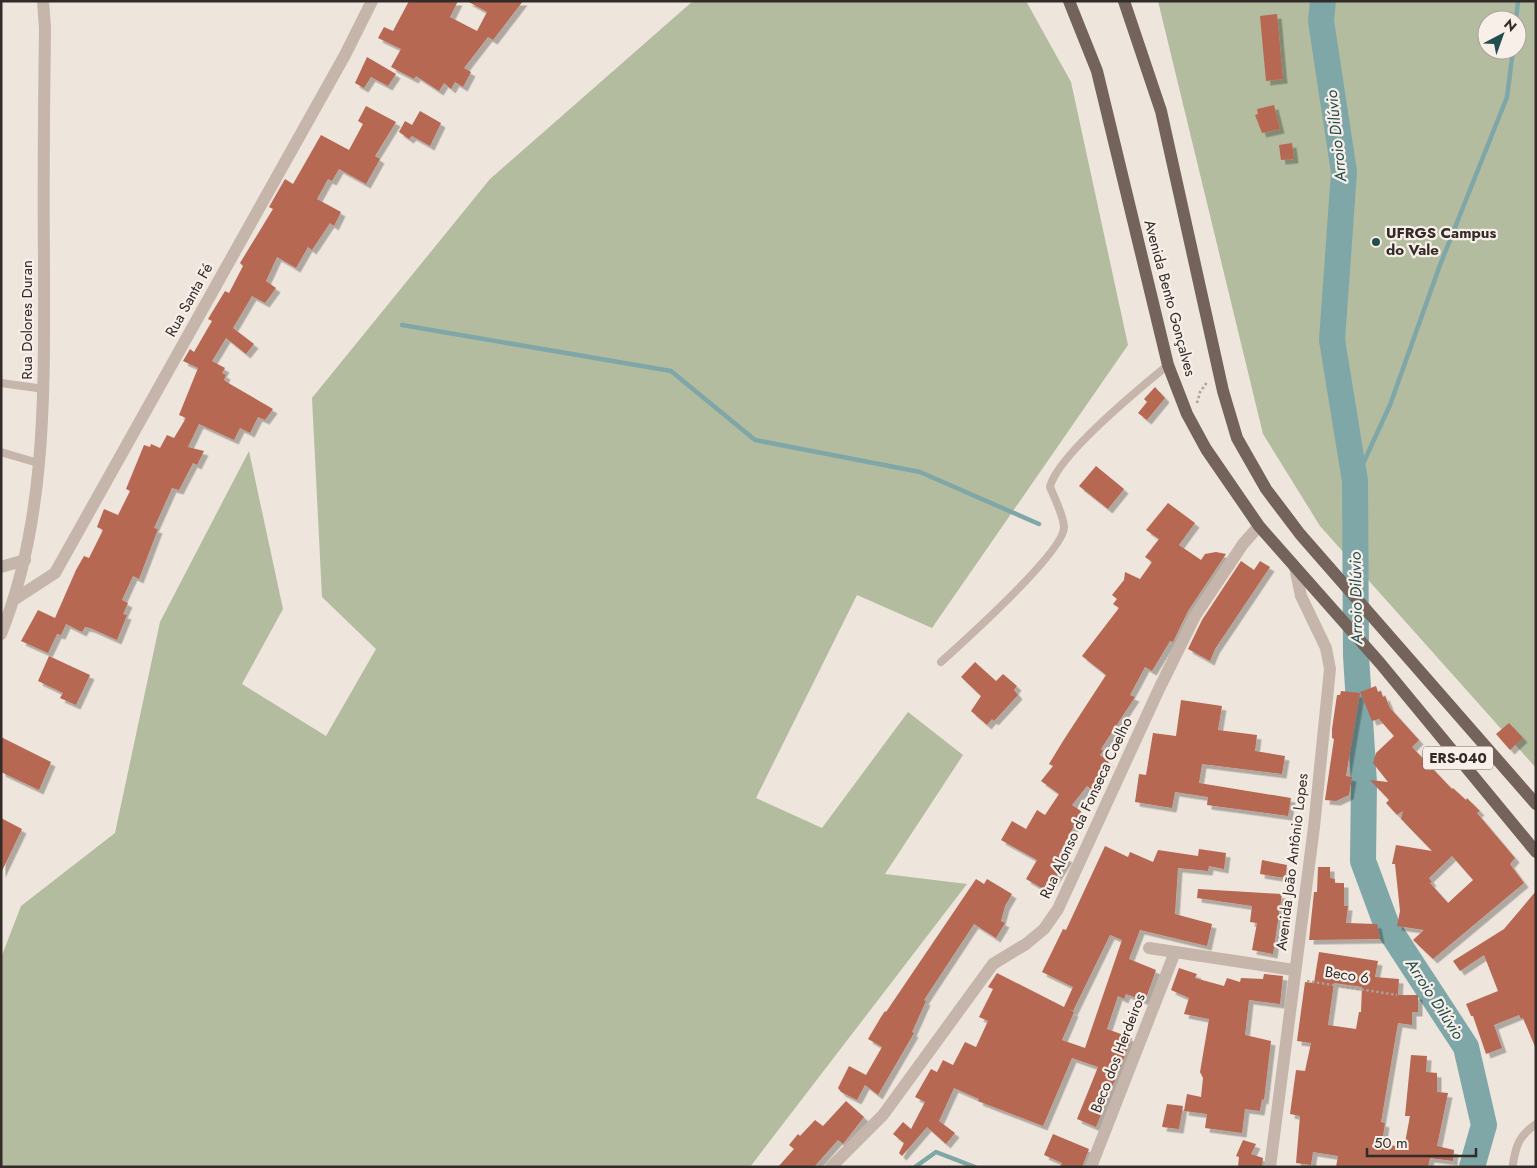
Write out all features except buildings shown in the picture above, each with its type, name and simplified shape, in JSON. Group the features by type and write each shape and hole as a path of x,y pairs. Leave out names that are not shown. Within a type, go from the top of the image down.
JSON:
{"main road":[{"name":"Avenida Bento Gonçalves","path":"1069,1 1096,71 1168,365 1187,414 1206,450 1258,526 1380,663 1536,852"},
{"name":"Avenida Bento Gonçalves","path":"1124,1 1161,111 1220,376 1237,438 1266,489 1300,534 1536,804"}],"street":[{"name":"Rua Dolores Duran","path":"1,634 15,599 25,560 38,463 44,389 45,28 43,1"},
{"name":"Rua Santa Fé","path":"15,599 55,573 345,54 372,1"},
{"name":"Rua Alonso da Fonseca Coelho","path":"831,1167 883,1115 993,964 1044,929 1058,909 1159,688 1195,616 1258,526"},
{"path":"1,568 25,560"},
{"name":"Avenida João Antônio Lopes","path":"1270,1167 1314,827 1330,669 1326,648 1301,596 1295,566"},
{"path":"1149,948 1294,974"},
{"name":"Beco dos Herdeiros","path":"1091,1167 1174,952"}],"lane":[{"path":"941,662 1012,595 1059,542 1064,528 1050,487 1057,470 1121,403 1168,365"},
{"path":"1,383 44,389"},
{"path":"1,452 38,463"},
{"path":"1513,1164 1516,1143 1523,1133 1536,1124"}],"path":[{"path":"1187,414 1196,410 1200,392 1209,379 1220,376"},
{"name":"Beco 6","path":"1294,974 1397,995"}],"green space":[{"path":"693,1 1026,1 1071,82 1128,345 932,628 857,595 756,798 822,828 908,712 963,755 885,874 967,884 750,1167 1,1167 1,958 21,906 115,833 160,622 249,451 283,609 242,684 326,736 376,649 322,597 312,398 490,179"},
{"name":"UFRGS Campus do Vale","path":"1158,1 1536,1 1536,768 1320,526 1263,434"}],"waterway":[{"name":"Arroio Dilúvio","path":"1323,1 1321,21 1344,172 1332,340 1355,481 1356,656 1364,783 1363,861 1387,926 1466,1047 1484,1125 1472,1167"},
{"path":"1517,10 1518,1"},
{"path":"1355,481 1390,405 1440,265 1507,97 1512,60"},
{"path":"402,325 671,371 755,440 920,472 1039,524"},
{"path":"915,1167 936,1152 975,1167"}],"place":[{"name":"UFRGS Campus do Vale","path":"1376,242"}]}
